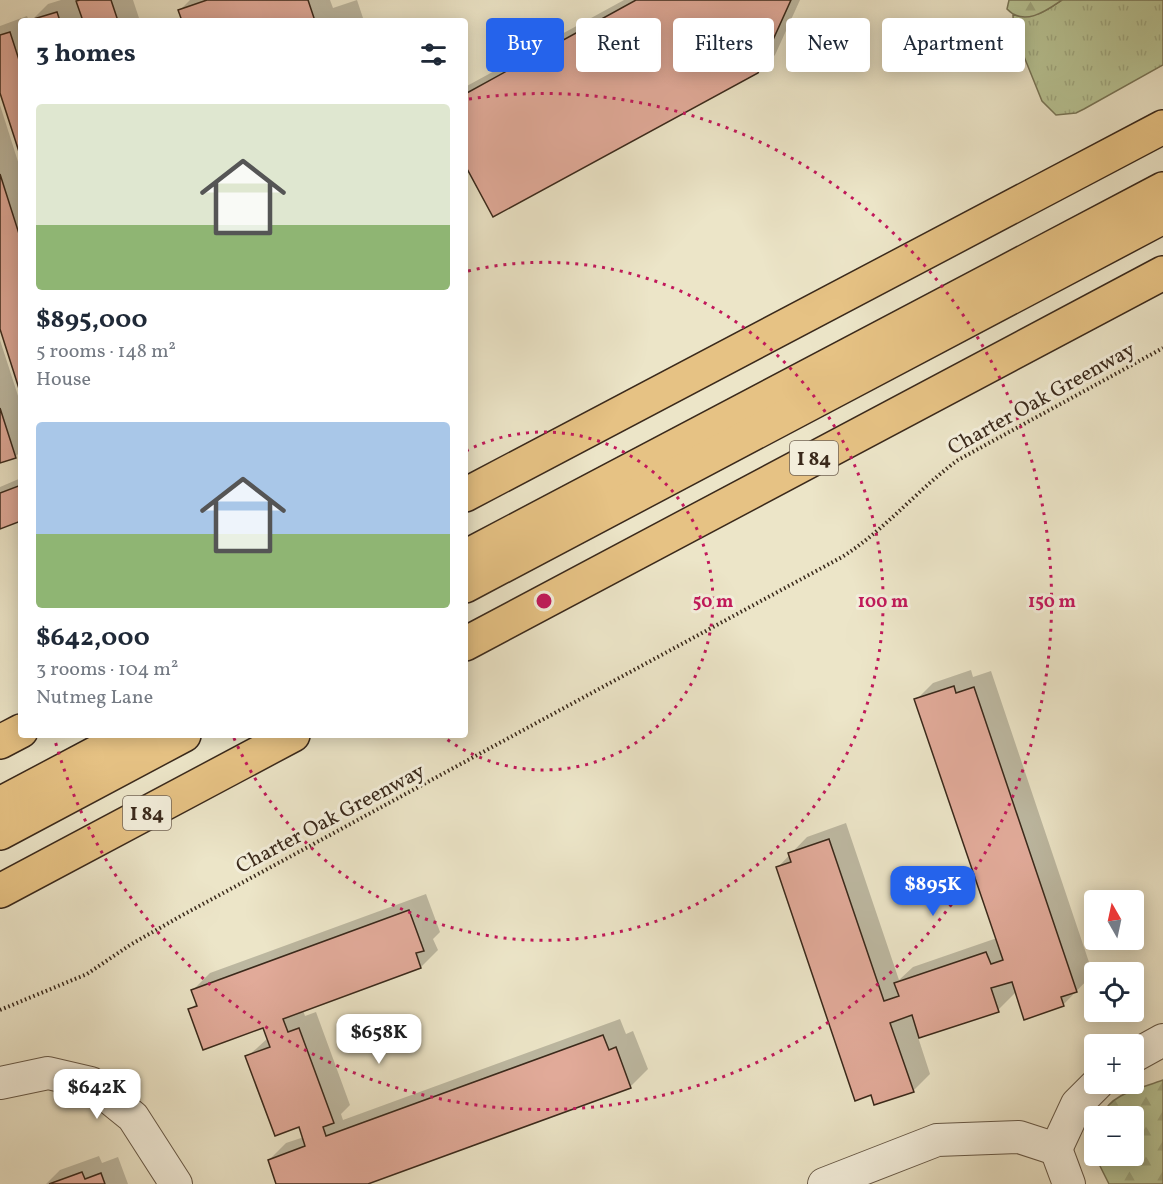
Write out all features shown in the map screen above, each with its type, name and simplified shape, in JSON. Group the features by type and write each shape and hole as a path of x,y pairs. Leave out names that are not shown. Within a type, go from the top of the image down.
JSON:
{"highway":[{"path":"468,493 1163,127"},
{"path":"468,555 1163,189"},
{"path":"468,583 1163,217"},
{"name":"I 84","path":"468,642 1163,273"},
{"path":"0,742 18,733"},
{"path":"0,804 124,738"},
{"path":"0,832 178,738"},
{"name":"I 84","path":"0,891 287,738"}],"street":[{"path":"1144,1050 1163,1040"},
{"path":"0,1083 48,1073 91,1083 133,1117 176,1184"},
{"path":"1069,1184 1056,1149 1077,1104 1087,1094"},
{"path":"824,1184 937,1140 1019,1137 1056,1149"}],"path":[{"name":"Charter Oak Greenway","path":"0,1010 87,974 179,916 843,557 880,530 932,480 958,460 1163,348"}],"green space":[{"path":"1009,0 1062,0 1035,15 1021,17 1007,9"},
{"path":"1062,0 1163,0 1163,65 1076,113 1056,115 1042,101 1025,59 1025,18 1013,18 1013,15 1039,14"},
{"path":"1163,1080 1163,1184 1109,1184 1100,1166 1144,1166 1144,1106 1108,1106 1126,1094 1144,1094 1144,1087"}],"building":[{"path":"111,0 117,18 82,18 76,1"},
{"path":"207,0 308,0 314,18 181,18 178,10"},
{"path":"636,0 791,0 774,38 774,18 673,18 673,72 758,73 493,217 468,171 468,92 505,72 564,72 564,40 576,33 576,72 661,72 661,18 603,18"},
{"path":"57,12 59,18 37,18"},
{"path":"10,32 18,57 18,149 0,93 0,35"},
{"path":"0,174 18,231 18,386 0,329"},
{"path":"0,408 16,458 0,463"},
{"path":"18,486 18,522 0,529 0,493"},
{"path":"954,686 956,693 974,687 1077,992 1061,997 1064,1006 1024,1020 1012,982 991,988 999,1012 919,1038 912,1015 890,1023 914,1092 874,1105 871,1095 855,1101 776,867 791,862 788,853 829,839 884,1001 899,996 894,983 986,952 991,964 1003,960 914,699"},
{"path":"409,910 424,951 416,953 421,968 283,1019 288,1032 299,1028 334,1123 323,1127 326,1136 603,1035 609,1050 616,1047 631,1088 368,1184 276,1184 268,1160 305,1146 299,1127 275,1136 245,1056 270,1047 263,1028 203,1050 188,1009 197,1006 191,990"},
{"path":"82,1172 85,1179 101,1173 105,1184 49,1184"}]}
